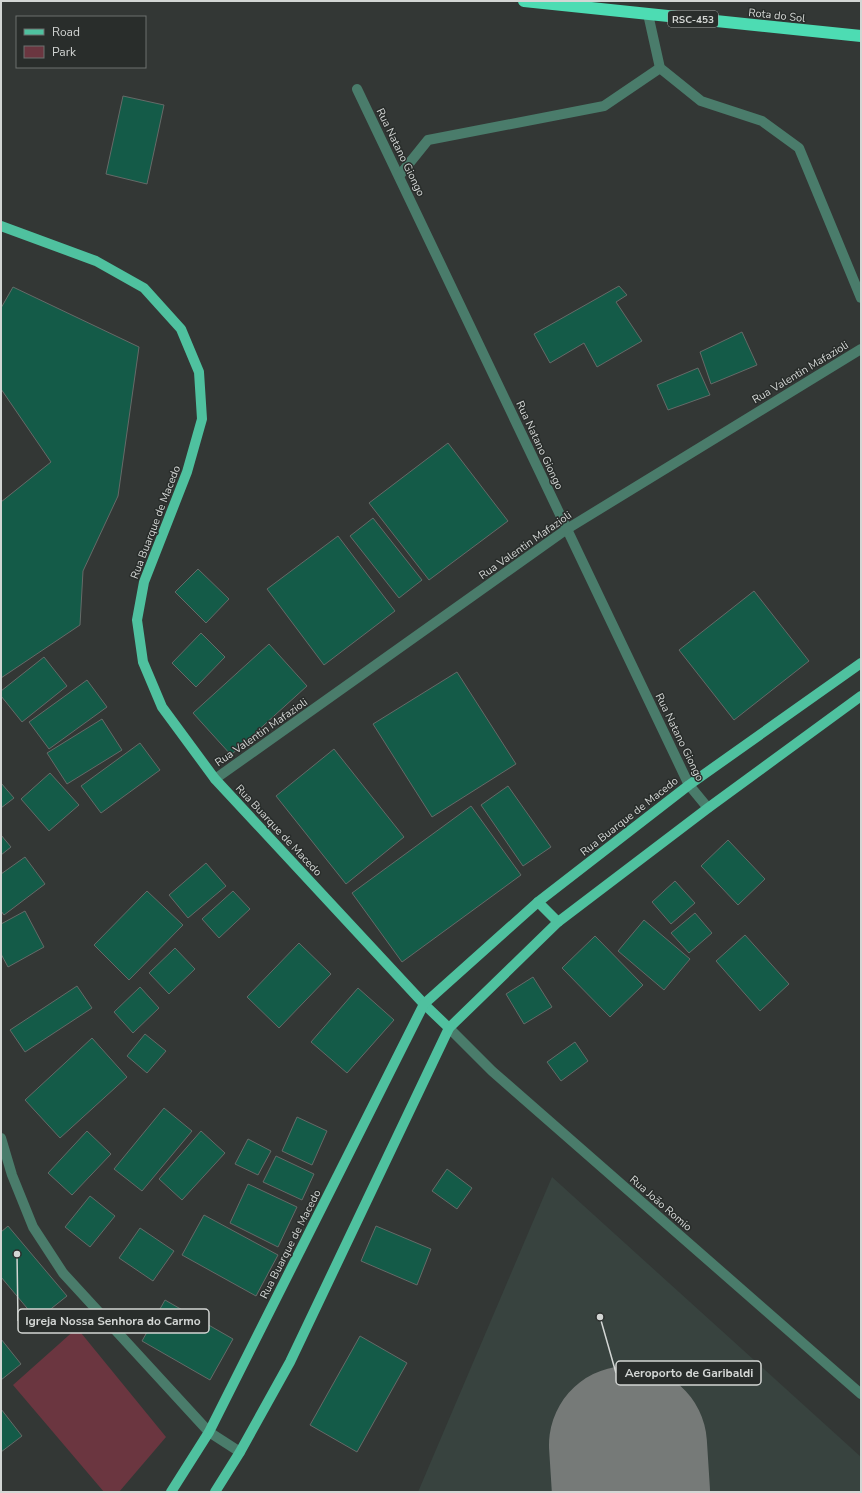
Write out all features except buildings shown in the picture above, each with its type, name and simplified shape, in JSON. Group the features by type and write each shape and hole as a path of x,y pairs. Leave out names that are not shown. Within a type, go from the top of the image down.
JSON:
{"highway":[{"name":"Rota do Sol","path":"524,1 861,36"}],"main road":[{"name":"Rua Buarque de Macedo","path":"1,226 96,261 144,288 181,329 199,372 202,419 187,472 144,582 137,620 143,662 162,707 215,779 424,1004 449,1028"},
{"name":"Rua Buarque de Macedo","path":"171,1492 209,1432 424,1004 538,902 689,785 861,662"},
{"path":"215,1492 240,1452 290,1362 449,1028 558,922 708,808 861,696"},
{"path":"538,902 558,922"}],"street":[{"path":"648,14 660,68 701,101 762,121 799,148 861,298"},
{"path":"399,176 428,140 604,106 660,68"},
{"name":"Rua Natano Giongo","path":"357,89 689,785 708,808"},
{"name":"Rua Valentin Mafazioli","path":"215,779 567,529 861,349"},
{"name":"Rua João Romio","path":"449,1028 492,1071 861,1394"},
{"path":"1,1138 12,1175 33,1227 63,1272 209,1432 240,1452"}],"shaded area":[{"path":"552,1177 861,1457 861,1492 418,1492"}],"green space":[{"path":"77,1328 166,1437 119,1492 104,1492 13,1385"}],"runway":[{"path":"628,1445 631,1492"}],"place":[{"name":"Igreja Nossa Senhora do Carmo","path":"17,1254"},
{"name":"Aeroporto de Garibaldi","path":"600,1317"}]}
